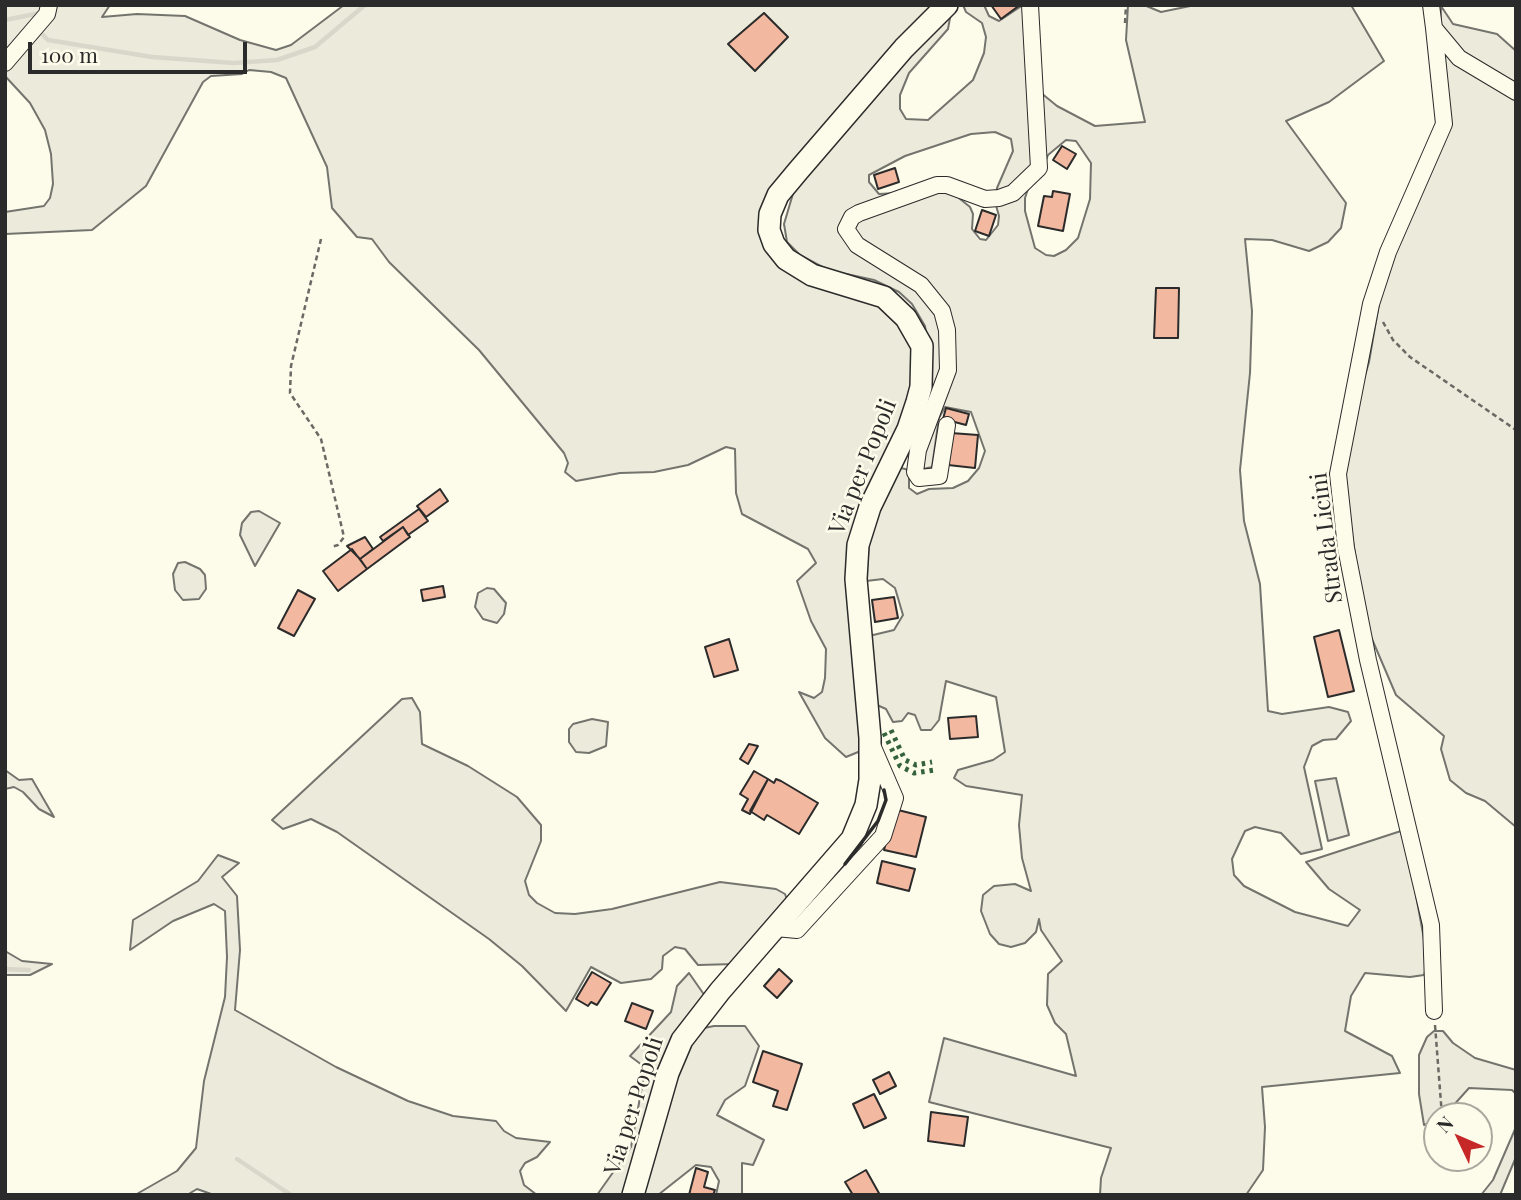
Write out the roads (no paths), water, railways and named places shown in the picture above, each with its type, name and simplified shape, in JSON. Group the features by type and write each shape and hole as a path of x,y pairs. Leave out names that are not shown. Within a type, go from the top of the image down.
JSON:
{"main road":[{"name":"Via per Popoli","path":"633,1195 668,1073 682,1040 697,1018 839,855 860,825 870,779 870,738 856,579 858,545 870,507 913,439 921,387 922,346 916,331 884,297 812,275 786,259 774,244 770,214 778,195 798,171 904,48 947,5"}],"street":[{"path":"5,63 47,14 49,5"},
{"path":"947,425 942,467 937,478 919,478 915,475 913,439 948,370 947,330 942,311 920,285 857,245 846,229 852,217 937,185 947,185 985,200 999,198 1013,193 1039,168 1030,5"},
{"name":"Strada Licini","path":"1432,5 1444,124 1388,252 1375,292 1363,360 1346,418 1338,474 1346,548 1368,660 1431,925 1434,1011"},
{"path":"1434,28 1459,58 1516,92"}],"waterway":[{"path":"43,35 48,40 152,57 234,63 277,60 315,47 365,5"},
{"path":"5,20 40,13"},
{"path":"5,969 29,970"},
{"path":"237,1159 291,1195"}]}
